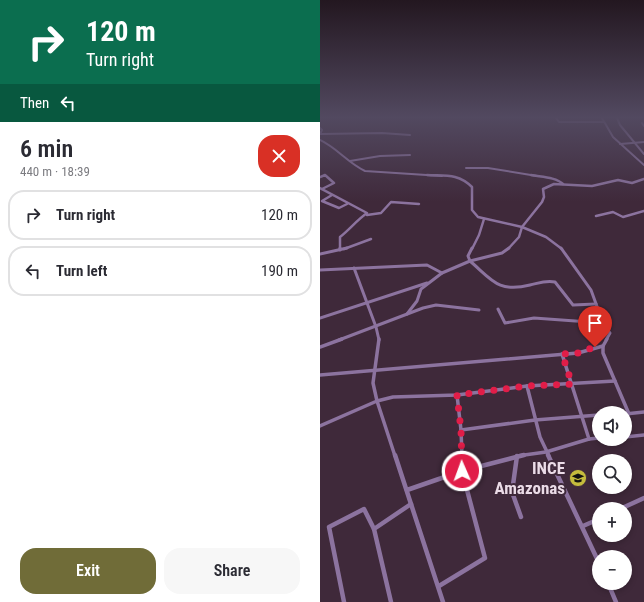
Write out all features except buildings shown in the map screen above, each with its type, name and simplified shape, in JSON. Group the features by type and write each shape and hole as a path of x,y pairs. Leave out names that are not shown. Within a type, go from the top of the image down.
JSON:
{"street":[{"path":"332,146 359,168 371,172 459,177 466,180 472,187 472,210 478,217 522,227 546,237 560,246 591,290 603,323 610,333 603,346 603,353 624,406"},
{"path":"622,146 644,165"},
{"path":"638,146 644,154"},
{"path":"350,161 380,156 410,155"},
{"path":"466,168 488,168 544,177 560,181 563,184"},
{"path":"320,177 325,175 334,183 321,188"},
{"path":"407,314 417,301 421,289 442,273 470,261 502,253 510,247 519,237 522,227 542,202 544,197 543,189 554,184 592,186 615,181 632,184 644,179"},
{"path":"321,188 347,204 366,212 367,215"},
{"path":"332,195 322,201 339,208 347,204"},
{"path":"340,250 340,237 352,228 356,221 367,215 381,213 391,202 419,204"},
{"path":"596,216 617,211 623,217 644,211"},
{"path":"484,219 480,234 468,256 470,261 497,285 504,287 531,285 537,282 551,281 555,282 574,305 596,304"},
{"path":"320,254 340,250 371,239"},
{"path":"320,270 428,265 442,273"},
{"path":"354,268 379,338 373,383 377,401 443,602"},
{"path":"320,318 429,282"},
{"path":"320,347 376,327 422,308 436,305 479,310"},
{"path":"498,309 502,320 505,323 534,318 603,323"},
{"path":"320,375 578,353 603,346"},
{"path":"562,354 589,439"},
{"path":"320,426 377,401 392,397 457,395 527,386 615,381"},
{"path":"527,386 535,420 546,452 593,550"},
{"path":"439,586 485,558 462,471 461,430 457,395"},
{"path":"632,413 644,412"},
{"path":"461,430 535,420 592,415"},
{"path":"632,436 644,435"},
{"path":"407,490 462,471 517,456 546,452 592,439"},
{"path":"517,456 512,492 521,517"},
{"path":"632,504 644,498"},
{"path":"374,529 412,504"},
{"path":"344,602 329,527 364,508 374,529 391,602"},
{"path":"583,526 592,522"},
{"path":"611,590 616,602"}],"place":[{"name":"INCE Amazonas","path":"578,478"}],"route":[{"path":"462,471 461,430 457,395 527,386 572,384 562,354 578,353 595,347"}]}
